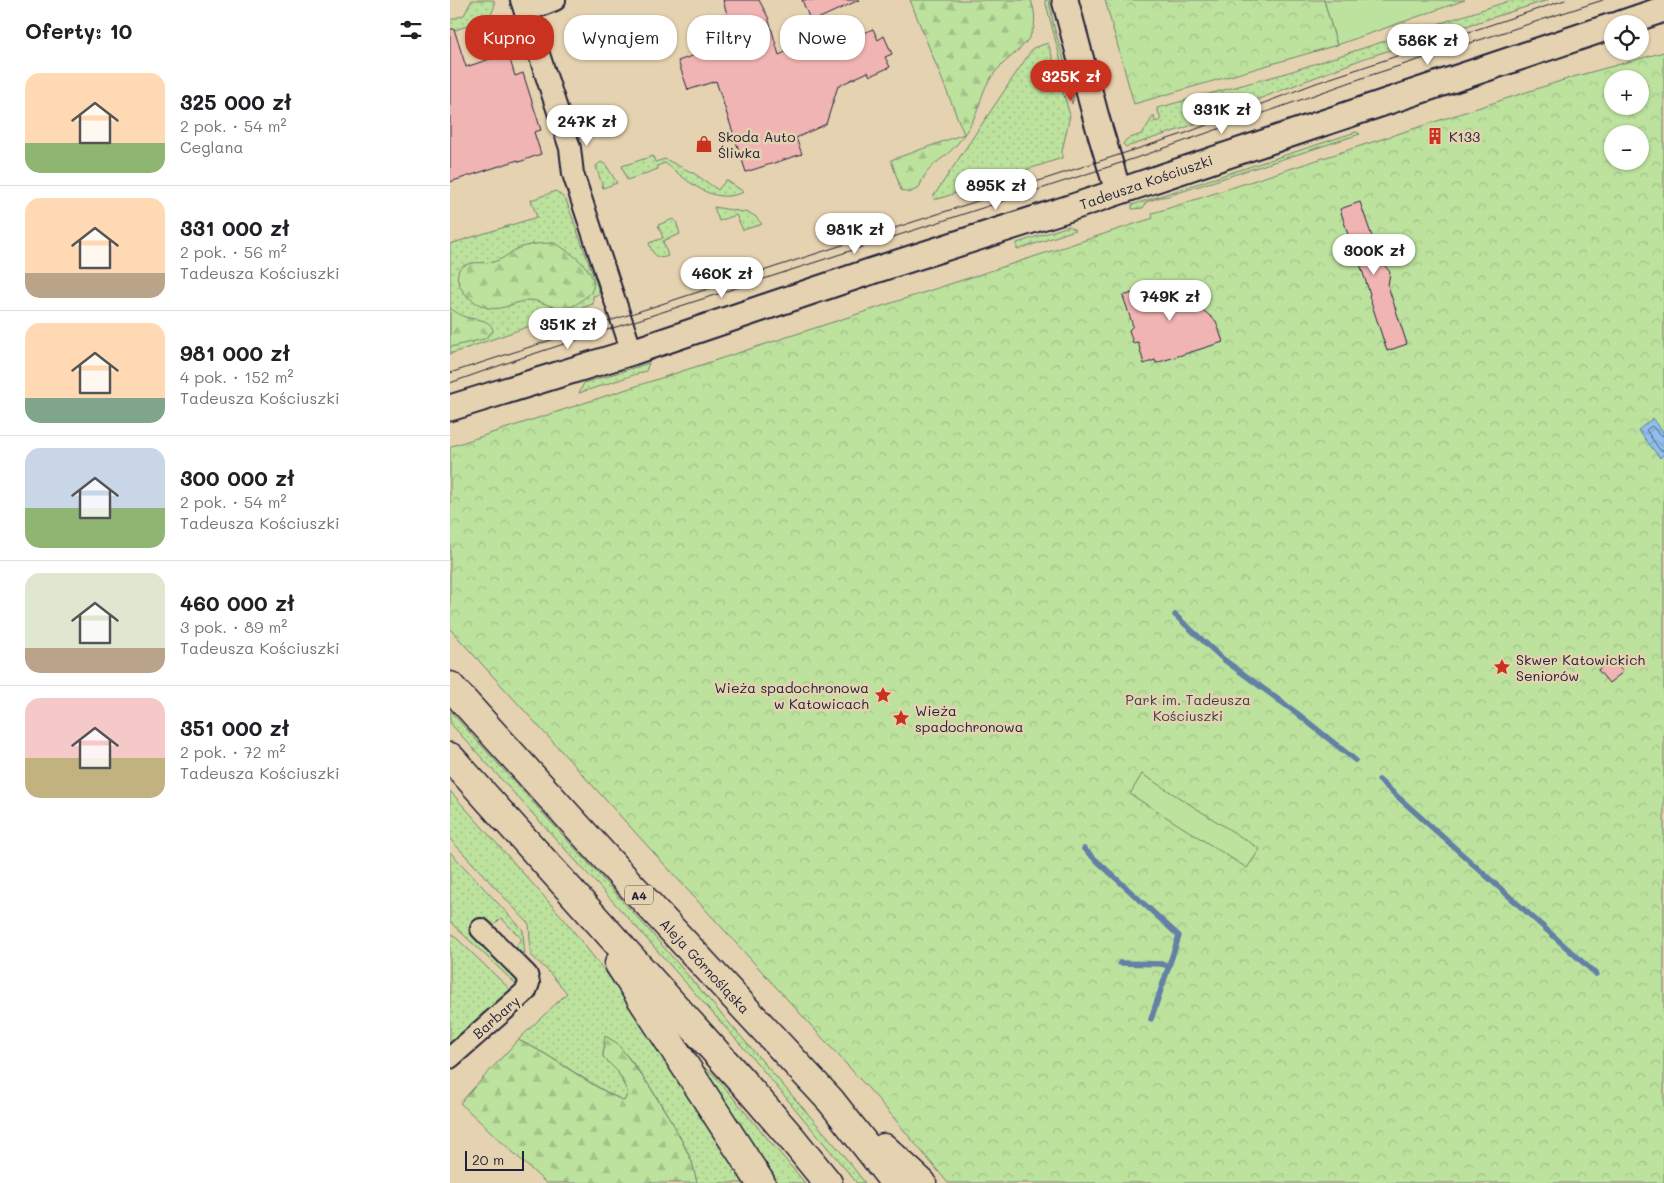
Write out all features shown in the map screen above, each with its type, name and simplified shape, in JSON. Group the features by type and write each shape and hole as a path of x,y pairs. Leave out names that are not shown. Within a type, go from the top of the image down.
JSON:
{"highway":[{"name":"Aleja Górnośląska","path":"450,686 626,880 831,1101 895,1183"},
{"path":"450,757 742,1081 794,1140 828,1183"},
{"path":"570,889 761,1183"},
{"path":"831,1101 922,1183"}],"street":[{"path":"555,0 523,6 570,148 576,184 632,352"},
{"path":"1064,0 1118,192"},
{"path":"1646,15 1664,9"},
{"name":"Tadeusza Kościuszki","path":"450,408 632,352 872,271 1118,192 1604,29"},
{"name":"Barbary","path":"450,1058 482,1028 518,999 529,987 530,979 527,975 481,929"}],"green space":[{"path":"472,0 494,0 494,7 490,15 465,15 465,26 450,32 450,20 464,15"},
{"path":"910,0 1031,0 1035,15 1034,27 1029,37 1023,46 997,70 989,81 970,126 964,135 953,149 932,167 919,188 909,193 901,190 891,160 964,134"},
{"path":"1045,0 1049,0 1054,27 1074,94 1072,104"},
{"path":"1105,0 1324,0 1337,45 1134,104"},
{"path":"1324,0 1465,0 1337,45"},
{"path":"1512,0 1548,0 1365,58 1184,128 1126,147 1123,144 1127,139 1142,134 1154,115 1155,122 1161,120 1157,108 1283,74"},
{"path":"1048,43 1070,115 1062,158 935,200 933,197 1033,48"},
{"name":"Park im. Tadeusza Kościuszki","path":"1664,52 1664,1183 948,1183 878,1099 450,629 450,448 452,446 1153,218 1152,213 1573,77 1635,60 1649,60 1649,56"},
{"path":"1356,132 1360,134 1146,202 1143,208 1132,209 1132,205"},
{"path":"653,156 655,162 665,159 695,174 718,190 726,180 744,192 732,196 711,194 692,184 665,163 657,166 658,169 627,180 622,166"},
{"path":"601,162 606,165 617,183 603,188 596,166"},
{"path":"556,191 566,200 600,294 593,296 593,304 450,354 450,244 537,217 531,200"},
{"path":"714,207 749,213 755,216 762,224 743,230 736,215 719,221"},
{"path":"673,219 676,221 680,234 663,241 668,256 658,257 653,253 649,243 663,238 658,225"},
{"path":"1069,226 1075,230 1017,250 1017,243"},
{"path":"554,243 569,252 585,266 591,274 593,282 592,290 586,297 569,307 561,308 529,300 494,309 489,308 470,299 458,281 460,268 464,266 472,263 496,261 526,246"},
{"path":"450,308 465,317 486,322 492,327 493,331 484,339 450,347"},
{"path":"649,363 646,371 579,393 584,383"},
{"path":"450,711 640,920 841,1152 865,1183 857,1183 757,1063 450,723"},
{"path":"1142,774 1260,849 1247,868 1130,794"},
{"path":"450,791 563,918 618,988 748,1183 697,1183 692,1163 685,1147 654,1092 629,1058 617,1045 606,1037 603,1057 618,1072 628,1093 624,1101 518,1040 567,993 531,955 529,924 450,839"},
{"path":"450,852 523,930 525,960 514,948 522,939 501,918 492,927 480,917 468,930 513,973 517,985 450,922"},
{"path":"450,932 515,994 473,1027 471,1025 450,1044"},
{"path":"605,1036 617,1043 648,1084 675,1127 692,1162 697,1183 546,1183 460,1103 518,1040 624,1101 628,1093 618,1072 603,1057"},
{"path":"702,1066 713,1074 805,1183 773,1183 700,1069"}],"water":[{"path":"1653,418 1664,433 1664,454 1660,458 1638,430"}],"building":[{"path":"723,0 759,0 767,15 727,15"},
{"path":"802,0 859,0 826,15 808,15"},
{"path":"770,24 780,60 865,60 865,33 873,29 878,40 884,36 892,54 885,57 890,67 870,76 868,72 838,86 826,124 796,138 802,154 746,172 716,81 688,90 678,61 687,58 687,60 770,60"},
{"path":"450,29 454,29 466,67 487,60 510,60 515,76 523,73 541,130 534,132 541,154 450,182"},
{"path":"1360,202 1380,260 1390,272 1388,286 1407,344 1387,351 1369,296 1370,294 1360,264 1355,257 1340,209"},
{"path":"1190,280 1199,307 1216,321 1223,342 1156,363 1155,360 1144,364 1138,342 1133,343 1129,330 1133,326 1123,296 1170,281 1172,286"},
{"path":"1612,658 1623,672 1609,683 1598,670"}],"waterway":[{"path":"1175,615 1223,659 1298,714 1355,760"},
{"path":"1379,780 1596,974"},
{"path":"1084,849 1179,936 1151,1019"},
{"path":"1120,963 1162,964 1169,966"}],"tram line":[{"path":"450,373 1186,133 1316,83 1565,0"},
{"path":"450,383 524,357 1145,155 1365,77 1603,0"}],"place":[{"name":"K133","path":"1435,136"},
{"name":"Skoda Auto Śliwka","path":"704,144"},
{"name":"Skwer Katowickich Seniorów","path":"1502,667"},
{"name":"Wieża spadochronowa w Katowicach","path":"883,695"},
{"name":"Wieża spadochronowa","path":"901,718"}]}
